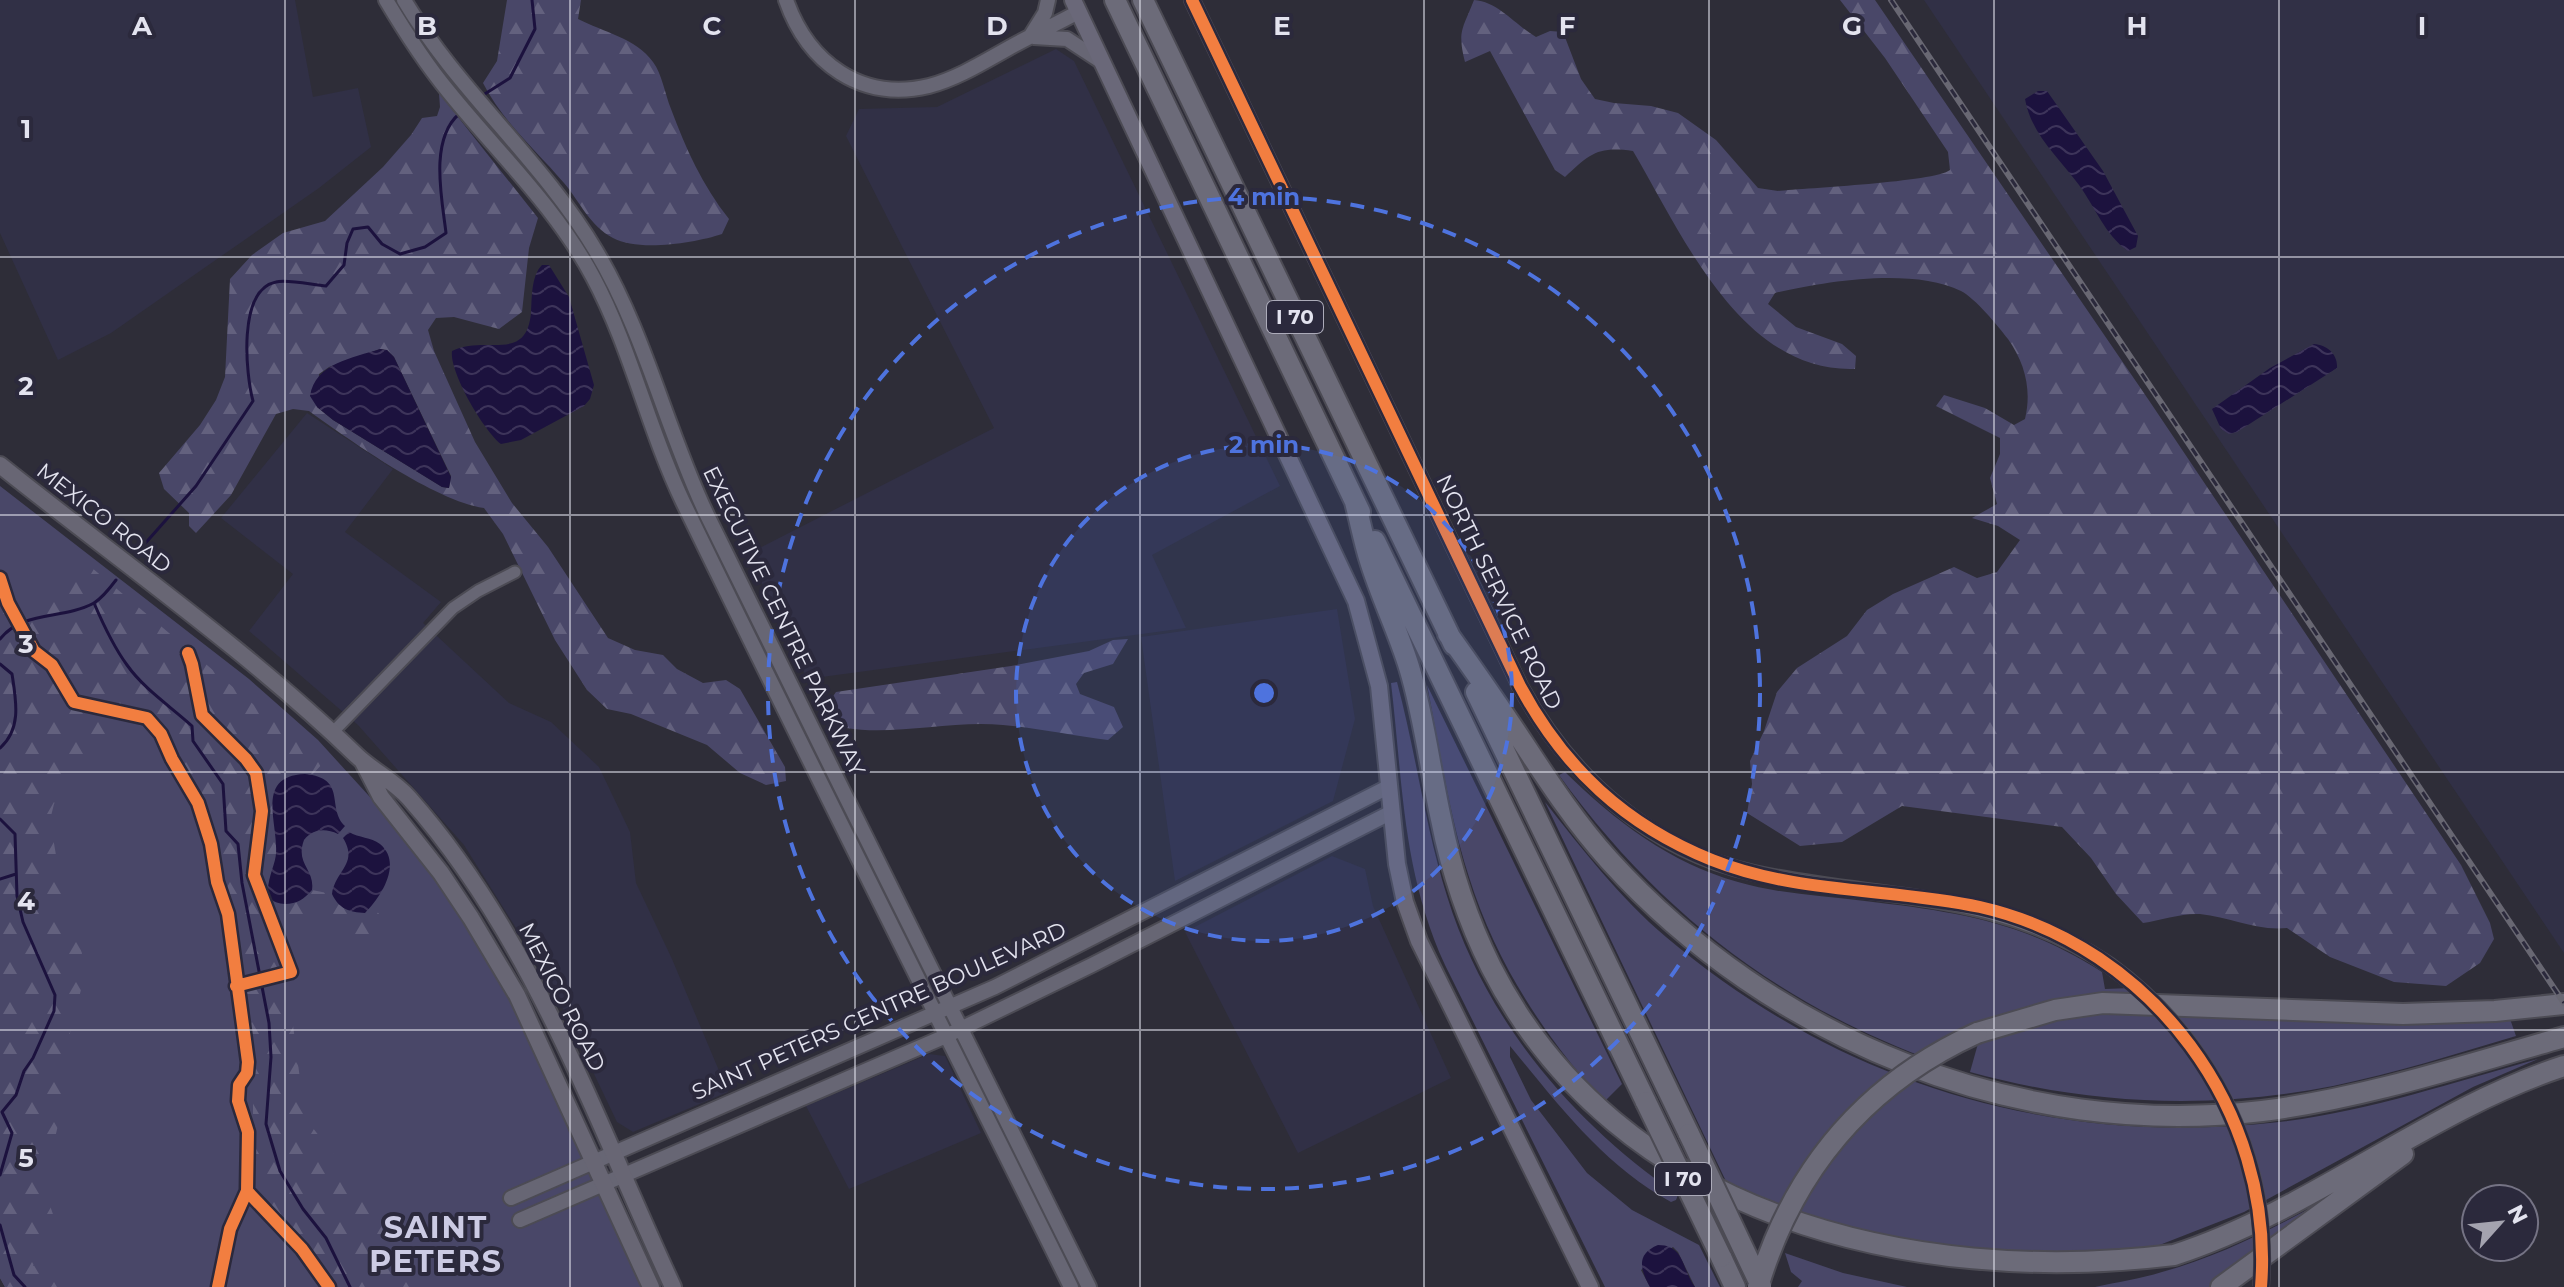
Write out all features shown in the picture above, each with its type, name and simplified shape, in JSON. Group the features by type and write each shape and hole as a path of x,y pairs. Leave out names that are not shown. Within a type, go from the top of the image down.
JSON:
{"highway":[{"name":"I 70","path":"1115,0 1735,1287"},
{"name":"I 70","path":"1143,0 1761,1287"},
{"path":"1355,502 1370,560 1409,668 1456,879 1478,939 1512,1004 1560,1073 1634,1147 1707,1200 1799,1244"},
{"path":"1448,634 1581,827 1662,914 1719,962 1782,1004 1849,1041 1921,1071 1994,1093 2069,1108 2145,1115 2216,1114 2271,1110 2335,1099 2564,1037"},
{"path":"1761,1287 1769,1253 1791,1204 1840,1133 1898,1080 1930,1058 1977,1033 2055,1010 2103,1003 2365,1014 2495,1011 2564,1004"},
{"path":"2038,1280 2129,1267 2211,1242 2285,1206 2453,1114 2536,1075 2564,1066"},
{"path":"2221,1287 2453,1114"}],"main road":[{"path":"1076,6 1356,601 1379,686 1390,813 1405,902 1433,975 1590,1287"},
{"name":"MEXICO ROAD","path":"0,465 297,699 363,761 395,783 410,798 491,910 527,969 673,1287"},
{"name":"MEXICO ROAD","path":"363,761 381,797 441,873 505,973 533,1027 651,1287"}],"street":[{"name":"EXECUTIVE CENTRE PARKWAY","path":"386,0 447,90 562,200 609,273 705,510 1089,1287"},
{"name":"EXECUTIVE CENTRE PARKWAY","path":"404,0 594,278 620,336 680,495 1071,1287"},
{"path":"786,0 795,24 818,56 836,70 874,87 911,89 943,82 1029,37 1076,6"},
{"path":"1029,37 1045,13 1048,0"},
{"name":"NORTH SERVICE ROAD","path":"1192,0 1516,679 1535,715 1571,764 1602,794 1654,833 1714,861 1750,873 1954,903 2000,913 2043,927 2109,965 2151,999 2175,1024 2227,1105 2246,1153 2253,1182 2262,1247 2261,1287"},
{"path":"1029,37 1067,39 1102,62"},
{"path":"333,732 453,608 515,572"},
{"name":"SAINT PETERS CENTRE BOULEVARD","path":"511,1198 935,1015 1388,787"},
{"name":"SAINT PETERS CENTRE BOULEVARD","path":"520,1220 946,1036 1390,813"}],"shaded area":[{"path":"0,0 295,0 313,97 358,88 371,147 319,188 111,333 58,360 0,233"},
{"path":"1924,0 2564,0 2564,953"},
{"path":"1056,49 1074,61 1280,486 1152,555 1186,628 807,679 748,554 994,428 846,136 859,109 937,107"},
{"path":"307,413 393,469 345,532 441,602 423,623 509,703 551,722 599,767 630,832 636,883 728,1092 633,1132 617,1122 551,984 464,845 358,725 249,631 293,574 221,518"},
{"path":"1337,609 1355,719 1333,801 1175,881 1141,637"},
{"path":"1332,856 1365,869 1373,906 1451,1078 1298,1153 1185,932"},
{"path":"929,1054 945,1056 981,1133 849,1189 806,1106"}],"green space":[{"path":"507,0 581,0 578,19 628,41 646,54 659,72 696,166 729,219 722,234 682,243 637,245 613,238 592,220 564,183 510,123 483,83 497,61"},
{"path":"1474,0 1499,9 1536,37 1550,31 1563,32 1581,79 1595,99 1651,106 1678,113 1716,140 1758,188 1778,191 1921,178 1950,170 1948,152 1885,58 1840,0 1875,0 2461,865 2490,923 2494,939 2480,963 2446,986 2394,982 2330,957 2287,928 2264,928 2200,914 2143,923 2062,827 1902,806 1842,842 1800,846 1747,813 1752,784 1750,761 1777,692 1797,668 1847,636 1867,610 1893,594 1954,567 1977,578 1997,572 2020,540 1998,526 1972,518 1997,504 1990,478 2000,454 2000,438 1936,406 1944,395 1985,408 2014,425 2025,419 2027,408 2023,367 2008,339 1961,291 1941,284 1894,278 1818,284 1775,293 1768,304 1796,327 1842,344 1856,356 1855,369 1815,364 1779,348 1748,324 1720,293 1672,221 1633,151 1602,151 1565,177 1555,170 1490,51 1465,62 1461,36"},
{"path":"439,93 538,218 529,248 522,312 499,329 454,317 436,318 428,330 434,351 475,442 512,503 548,547 608,638 635,650 663,655 677,669 703,683 726,680 740,689 785,767 786,781 766,785 740,773 707,745 631,714 607,709 587,690 555,640 503,534 484,508 464,503 418,482 309,411 293,409 276,414 231,495 196,533 189,526 189,513 164,489 159,473 200,425 216,400 225,377 230,279 252,255 283,233 325,221 383,167 422,118 437,116","holes":["380,349 387,350 394,357 451,476 449,488 442,487 317,407 319,374 329,367"]},
{"path":"0,486 249,679 318,740 390,819 460,913 513,1000 643,1287 5,1287 0,1278"},
{"path":"85,562 323,763 312,775 296,775 281,781 277,857 268,878 306,897 312,890 332,894 337,904 364,913 372,906 388,924 381,940 357,956 344,928 330,913 291,925 288,920 279,924 292,965 272,972 293,1025 305,1118 371,1202 404,1280 429,1287 319,1287 253,1190 253,1079 233,913 203,804 170,741 143,724 92,753 74,771 54,804 50,820 65,908 80,941 85,974 59,1076 73,1104 61,1113 52,1150 42,1171 44,1189 54,1217 33,1266 50,1263 60,1268 68,1287 5,1287 0,1278 0,602 40,602"},
{"path":"1128,639 1113,664 1084,673 1076,684 1080,694 1114,707 1123,727 1108,740 984,724 884,730 846,728 831,699 836,692 1011,666 1089,651 1113,640"},
{"path":"1397,682 1439,870 1464,941 1484,985 1537,1065 1569,1101 1639,1167 1678,1195 1676,1200 1671,1202 1647,1187 1603,1152 1510,1046 1510,1057 1531,1100 1587,1173 1632,1210 1699,1245 1720,1287 1695,1287 1673,1247 1641,1270 1650,1287 1605,1287 1445,965 1431,930 1420,895 1406,827 1391,683"},
{"path":"1427,685 1622,1084 1604,1102 1561,1051 1524,997 1480,909 1456,830"},
{"path":"1565,772 1645,838 1713,874 1769,889 1960,915 2016,930 2073,955 2102,972 2105,989 2130,988 2131,994 2058,1000 1992,1018 1945,1038 1937,1062 1879,1039 1825,1012 1774,982 1726,948 1680,911 1637,869 1559,775"},
{"path":"1545,802 1633,906 1666,937 1733,988 1803,1032 1877,1067 1953,1094 2032,1114 2112,1125 2195,1128 2279,1122 2345,1111 2538,1059 2473,1087 2244,1212 2157,1246 1982,1268 1927,1263 1842,1245 1793,1228 1734,1198"},
{"path":"2087,1011 2509,1016 2516,1036 2356,1081 2242,1099 2197,1101 2106,1097 2015,1083 1970,1072 1979,1040"},
{"path":"2336,1194 2210,1287 2095,1287 2154,1274 2207,1257 2272,1228"},
{"path":"1785,1253 1843,1273 1907,1287 1798,1287 1802,1281 1791,1272"}],"water":[{"path":"2038,91 2047,91 2103,171 2138,236 2136,247 2128,251 2113,237 2079,185 2039,134 2025,99"},
{"path":"542,265 549,265 569,297 594,385 590,399 584,406 521,440 501,444 469,400 456,373 452,351 478,345 513,343 521,338 528,329 534,281"},
{"path":"2314,344 2331,351 2337,368 2237,432 2229,434 2221,429 2212,409 2270,368"},
{"path":"380,349 387,350 394,357 451,477 449,488 442,487 333,420 317,407 310,396 313,385 327,369"},
{"path":"305,774 327,781 332,787 337,811 345,826 338,834 320,831 304,840 302,855 311,877 312,890 300,900 285,904 275,902 268,891 276,853 272,803 280,783 289,777"},
{"path":"349,832 380,844 390,861 383,889 365,913 345,909 332,894 347,861 343,838"},
{"path":"1658,1245 1667,1246 1678,1254 1695,1287 1650,1287 1644,1274 1643,1257"}],"waterway":[{"path":"480,97 510,78 535,29 532,0"},
{"path":"142,547 196,486 253,401 248,373 247,335 255,300 264,288 281,281 326,286 344,265 347,243 353,229 368,227 382,244 400,254 425,247 446,233 440,187 441,154 450,125 459,114"},
{"path":"0,639 9,630 32,619 69,612 94,603 116,580"},
{"path":"94,603 127,665 149,690 192,726 193,741 223,784 226,831 238,844 242,883 269,1023 271,1057 266,1124 280,1171 303,1209 326,1238 350,1287"},
{"path":"0,664 12,674 16,704 12,732 0,748"},
{"path":"0,819 15,834 17,896 23,922 55,995 54,1011 33,1058 24,1071 16,1095 2,1112 12,1133 0,1175"},
{"path":"0,879 16,874"},
{"path":"0,1225 14,1275 25,1287"}],"railway":[{"path":"1891,0 2564,1003"}],"cycle path":[{"path":"1192,0 1520,686 1556,743 1600,791 1625,811 1651,830 1712,860 1744,871 1811,885 1980,907 2042,927 2098,958 2148,998 2190,1046 2224,1100 2247,1159 2260,1222 2261,1287"},
{"path":"0,578 8,603 34,651 52,665 74,702 147,718 161,734 198,803 211,844 217,882 228,914 248,1062 247,1073 239,1085 238,1101 248,1132 247,1191 230,1229 218,1287"},
{"path":"188,653 202,715 256,773 262,811 254,875 291,972 236,986"},
{"path":"247,1191 302,1249 329,1287"}],"district":[{"name":"SAINT PETERS","path":"436,1244"}]}
